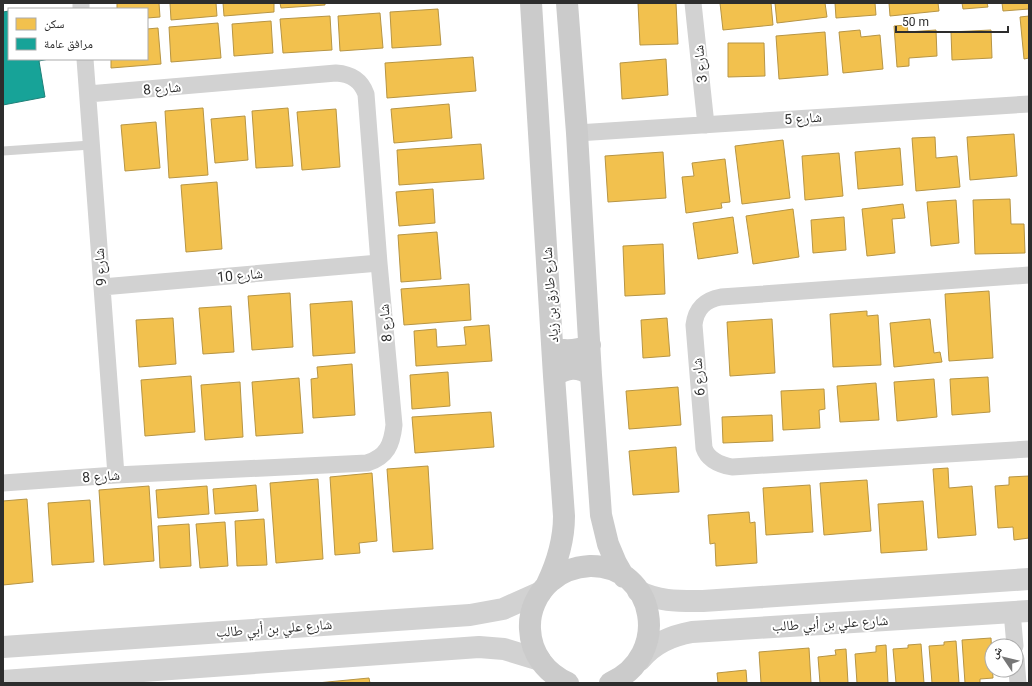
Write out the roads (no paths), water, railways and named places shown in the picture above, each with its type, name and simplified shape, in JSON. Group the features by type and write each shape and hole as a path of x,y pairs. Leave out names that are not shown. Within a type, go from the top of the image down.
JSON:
{"main road":[{"name":"شارع طارق بن زياد","path":"531,3 564,521 563,538 558,559 544,588 532,608 529,626 532,644 540,660 548,670 563,682"},
{"path":"567,3 577,133 591,375 602,524 612,554 631,584 644,600 650,620 648,641 624,675"},
{"path":"553,348 560,350 576,350 590,345"},
{"path":"554,376 561,371 576,368 584,370 591,375"},
{"path":"544,588 564,572 584,566 605,568 631,584"}],"street":[{"name":"شارع 3","path":"693,3 706,125"},
{"name":"شارع 9","path":"85,60 116,475"},
{"name":"شارع 8","path":"3,483 116,475 368,463 382,456 389,446 393,434 394,425 379,262 366,94 362,85 348,75 336,73 88,94"},
{"name":"شارع 5","path":"577,133 1029,104"},
{"name":"شارع 10","path":"102,287 379,262"},
{"name":"شارع 6","path":"1029,275 721,297 709,300 702,305 696,314 694,325 704,448 706,453 711,458 721,464 732,467 1029,448"},
{"path":"631,584 650,597 670,601 703,601 1029,578"},
{"name":"شارع علي بن أبي طالب","path":"3,647 470,615 493,612 513,605 544,588"},
{"path":"703,601 698,606 696,612 698,626 703,631"},
{"path":"1016,638 1021,612"},
{"name":"شارع علي بن أبي طالب","path":"624,675 656,644 681,634 703,631 1021,612"},
{"path":"424,651 430,649 434,645 437,635 437,629 434,624 425,618"},
{"path":"3,681 105,679 424,651 491,648 519,653 540,660"}],"lane":[{"path":"3,151 91,145"}]}
